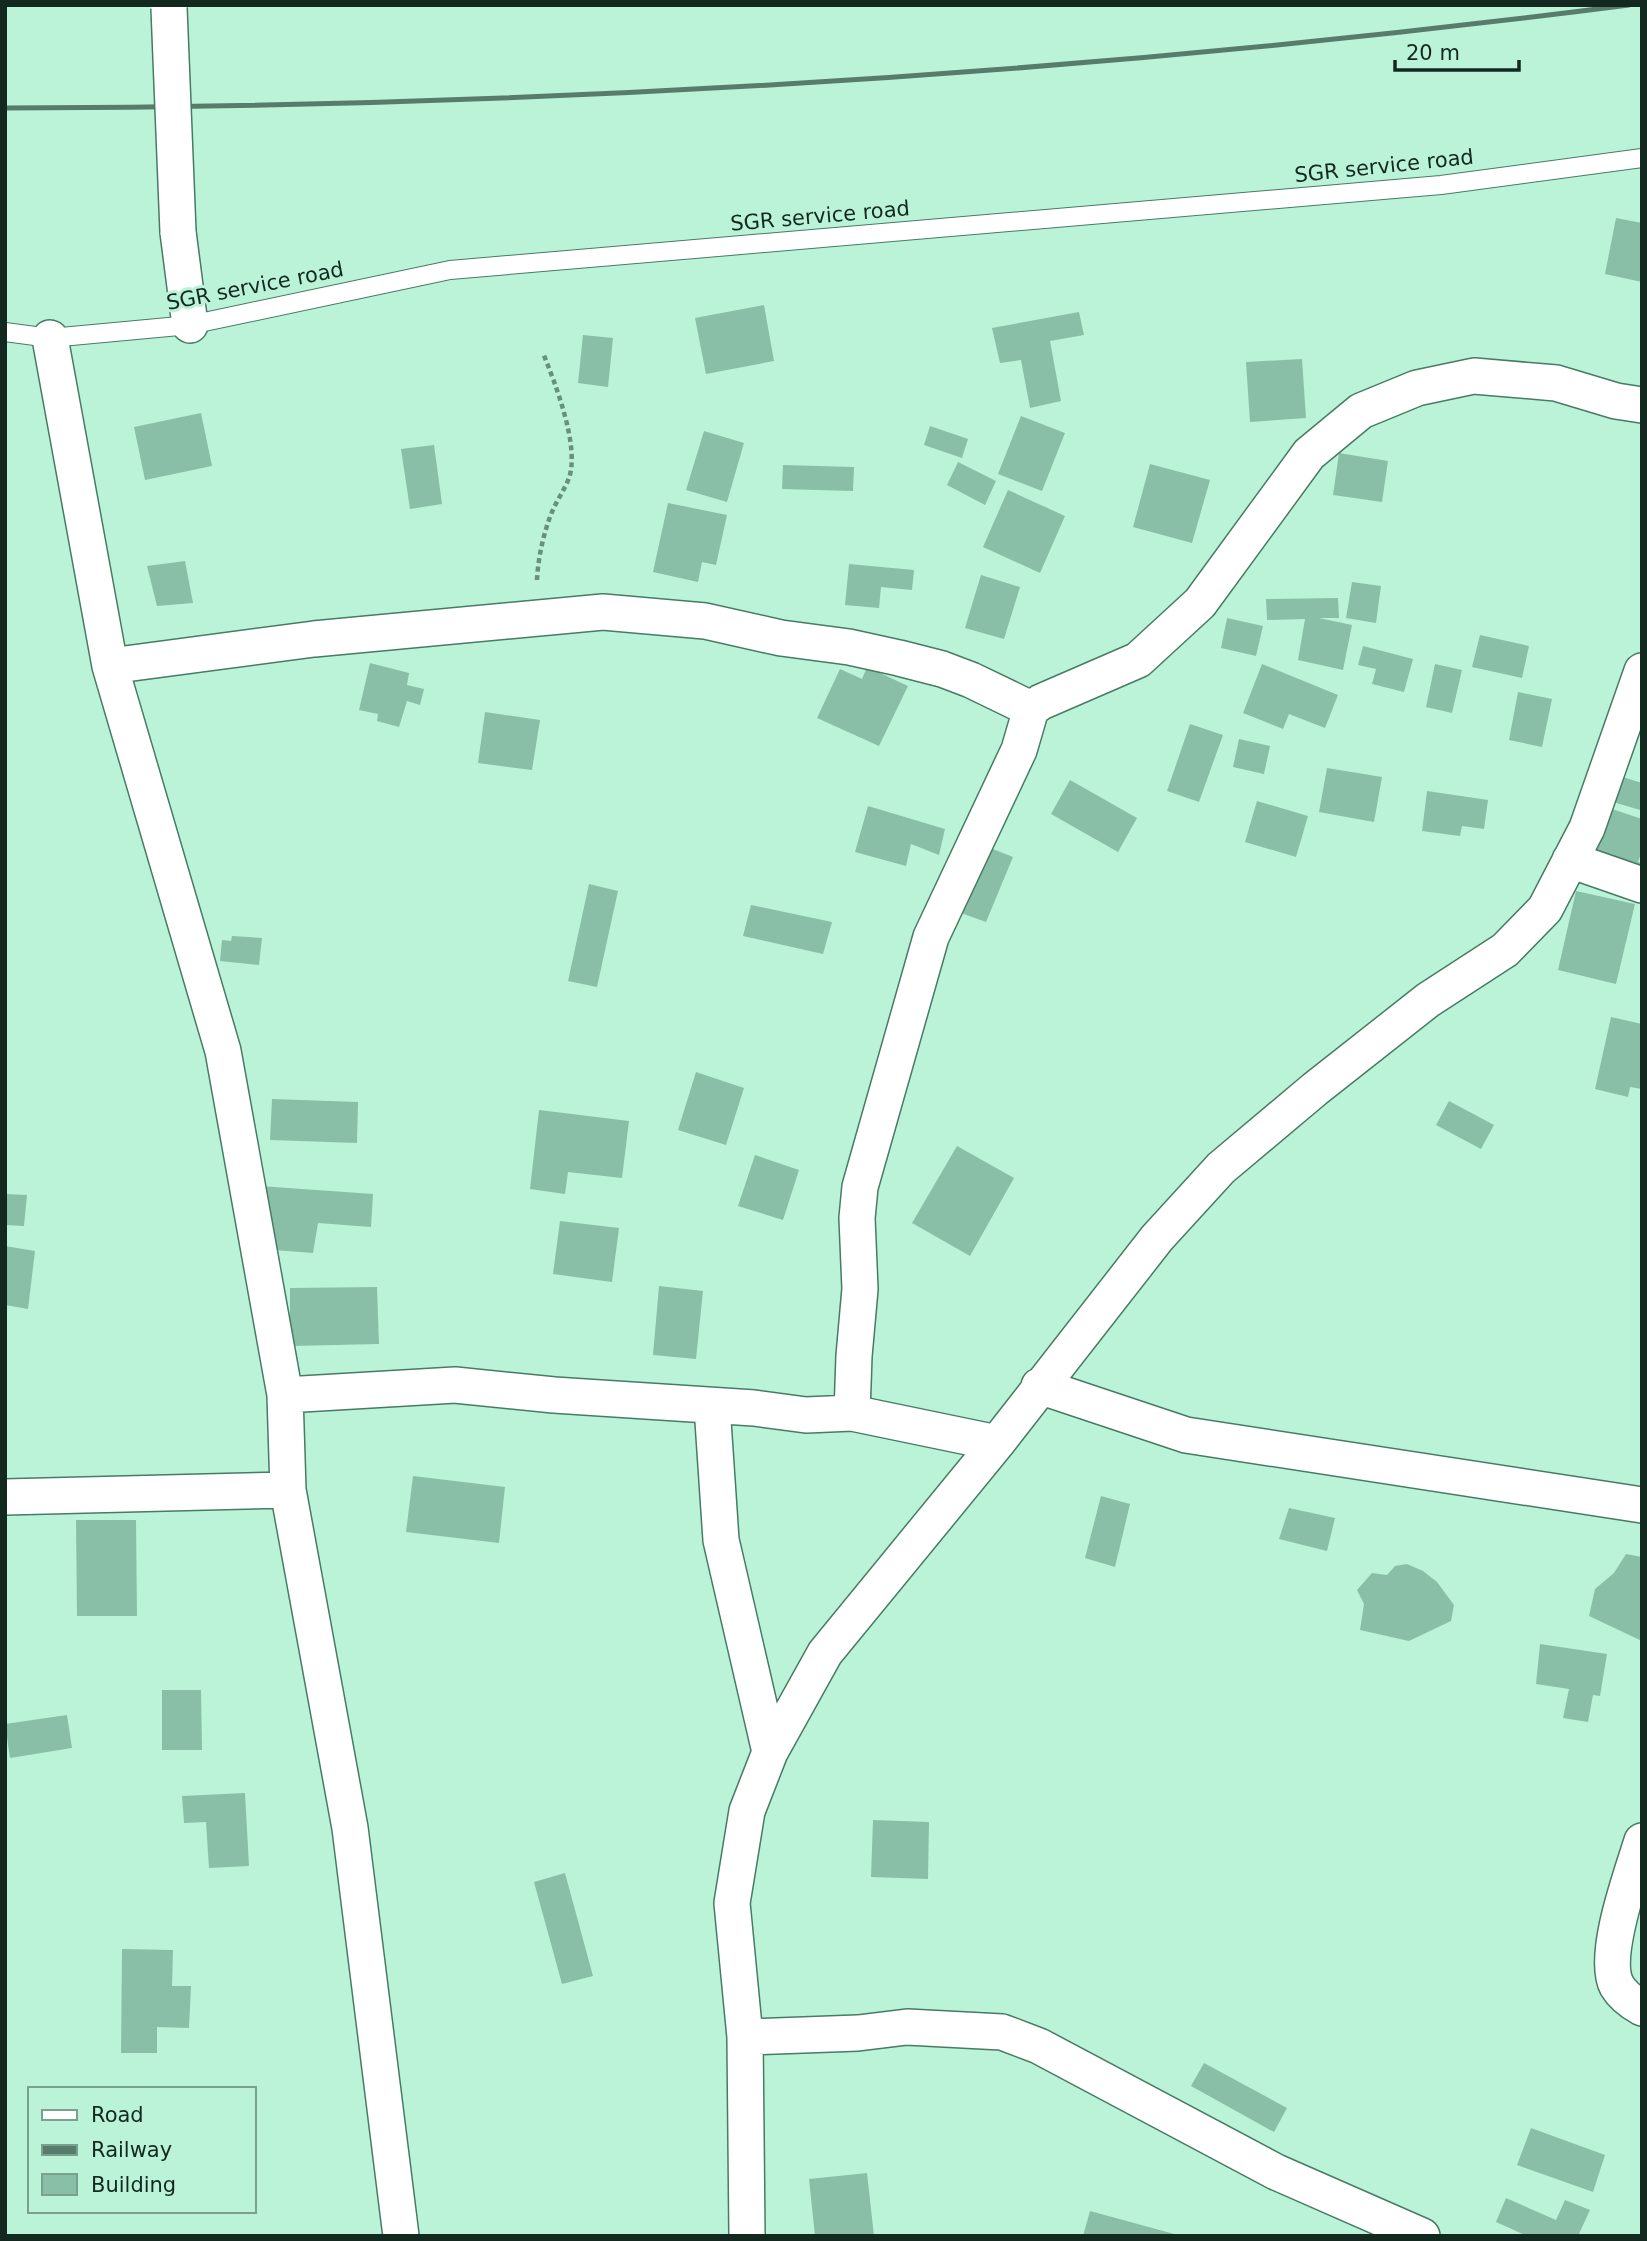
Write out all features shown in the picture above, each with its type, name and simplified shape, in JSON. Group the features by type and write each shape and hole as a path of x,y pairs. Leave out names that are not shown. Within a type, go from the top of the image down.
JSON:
{"street":[{"path":"169,7 178,232 190,325"},
{"path":"50,338 110,666 223,1051 285,1395 288,1490 350,1828 401,2236"},
{"path":"852,1413 860,1289 857,1218 860,1187 931,937 1019,750 1031,709 1041,702 1138,660 1200,603 1309,454 1361,411 1416,388 1474,376 1556,383 1616,401 1642,405"},
{"path":"110,666 314,639 603,612 705,621 780,638 849,647 942,669 1031,709"},
{"path":"747,2236 745,2037 732,1903 747,1811 770,1752 825,1653 997,1443 1157,1238 1221,1168 1315,1089 1428,1000 1504,950 1545,909 1587,828 1642,671"},
{"path":"1570,860 1642,885"},
{"path":"285,1395 455,1385 554,1395 754,1408 806,1415 852,1413 997,1443"},
{"path":"1039,1387 1186,1435 1642,1504"},
{"path":"712,1406 721,1540 770,1752"},
{"path":"5,1497 288,1490"},
{"path":"1642,1841 1618,1924 1612,1969 1617,1986 1630,2001 1642,2008"},
{"path":"745,2037 858,2033 907,2027 1002,2032 1040,2046 1276,2172 1422,2236"}],"lane":[{"name":"SGR service road","path":"5,332 50,338 190,325 450,270 1441,185 1642,158"}],"path":[{"path":"534,618 538,566 550,517 570,475 570,441 560,396 543,353"}],"building":[{"path":"1616,218 1642,223 1642,282 1605,274"},
{"path":"764,305 774,361 706,374 695,318"},
{"path":"1079,312 1084,335 1050,341 1061,401 1030,408 1021,360 1000,363 992,328"},
{"path":"583,335 613,338 608,387 578,383"},
{"path":"1302,359 1306,418 1250,422 1246,362"},
{"path":"201,413 212,466 145,480 134,427"},
{"path":"1021,416 1065,433 1042,491 998,474"},
{"path":"930,426 968,439 962,458 924,445"},
{"path":"704,431 744,443 727,502 686,490"},
{"path":"434,445 442,504 410,509 401,449"},
{"path":"1339,453 1388,461 1382,502 1333,495"},
{"path":"958,462 996,481 985,505 947,485"},
{"path":"1150,464 1210,480 1192,543 1133,527"},
{"path":"783,465 854,467 853,491 782,489"},
{"path":"1008,490 1065,516 1040,573 983,547"},
{"path":"668,503 727,515 716,565 702,562 698,582 653,572"},
{"path":"185,561 193,603 157,606 147,566"},
{"path":"849,564 914,570 912,590 881,587 879,608 845,605"},
{"path":"981,575 1020,587 1004,639 965,628"},
{"path":"1352,582 1381,586 1376,623 1346,618"},
{"path":"1338,598 1339,618 1319,618 1352,625 1343,670 1298,660 1305,619 1267,620 1266,599"},
{"path":"1227,618 1263,626 1256,656 1221,648"},
{"path":"1480,635 1529,646 1522,678 1472,667"},
{"path":"1363,646 1413,659 1404,692 1372,684 1376,669 1358,665"},
{"path":"370,663 409,673 407,685 424,689 420,705 407,701 399,727 377,721 378,714 359,710"},
{"path":"1262,664 1338,695 1325,728 1289,714 1283,729 1243,713"},
{"path":"1435,664 1462,670 1452,713 1426,707"},
{"path":"867,667 908,686 879,746 817,718 840,669 862,679"},
{"path":"1518,692 1552,699 1542,747 1509,740"},
{"path":"485,712 540,720 532,770 478,763"},
{"path":"1190,724 1223,735 1199,802 1167,791"},
{"path":"1239,739 1270,746 1264,774 1233,767"},
{"path":"1591,767 1642,783 1640,810 1583,793"},
{"path":"1327,768 1382,777 1374,822 1319,812"},
{"path":"1070,780 1137,818 1118,852 1051,814"},
{"path":"1427,791 1488,800 1484,829 1462,826 1460,836 1422,831"},
{"path":"1585,800 1642,819 1642,851 1638,862 1642,863 1642,897 1568,852"},
{"path":"1257,801 1308,816 1296,857 1245,842"},
{"path":"868,806 945,829 939,855 911,844 906,866 855,852"},
{"path":"960,836 1013,857 986,922 958,912"},
{"path":"589,884 618,891 597,987 568,981"},
{"path":"1576,891 1635,904 1616,984 1558,970"},
{"path":"751,905 832,922 823,954 743,936"},
{"path":"232,936 262,938 259,965 220,961 222,940 231,941"},
{"path":"1611,1017 1642,1024 1642,1089 1630,1087 1628,1097 1595,1089"},
{"path":"696,1072 744,1088 726,1145 678,1130"},
{"path":"272,1099 358,1102 357,1143 270,1140"},
{"path":"1449,1101 1494,1125 1481,1149 1436,1125"},
{"path":"539,1110 629,1121 622,1178 568,1172 565,1194 530,1189"},
{"path":"957,1146 1014,1178 970,1256 912,1223"},
{"path":"755,1155 799,1170 783,1220 738,1206"},
{"path":"260,1186 373,1194 371,1227 318,1223 313,1253 248,1248"},
{"path":"5,1194 27,1195 24,1226 5,1225"},
{"path":"560,1221 619,1228 612,1282 553,1274"},
{"path":"5,1246 35,1251 28,1309 5,1305"},
{"path":"659,1286 703,1291 696,1359 653,1355"},
{"path":"377,1287 379,1344 290,1346 290,1288"},
{"path":"413,1476 505,1487 499,1543 406,1532"},
{"path":"1101,1496 1130,1504 1115,1567 1085,1558"},
{"path":"1289,1508 1335,1518 1327,1551 1279,1539"},
{"path":"76,1520 136,1520 137,1616 77,1616"},
{"path":"1626,1554 1642,1557 1642,1641 1589,1616 1595,1589 1614,1573"},
{"path":"1407,1564 1423,1571 1437,1582 1454,1605 1451,1621 1409,1641 1360,1630 1364,1604 1357,1590 1372,1573 1387,1575 1395,1566"},
{"path":"1540,1644 1607,1654 1600,1696 1593,1695 1588,1722 1563,1718 1569,1689 1536,1684"},
{"path":"162,1690 201,1690 202,1750 162,1750"},
{"path":"67,1715 72,1748 10,1758 5,1724"},
{"path":"245,1793 249,1866 209,1868 206,1822 184,1823 182,1796"},
{"path":"873,1820 929,1822 928,1879 871,1877"},
{"path":"565,1873 593,1976 562,1984 534,1882"},
{"path":"122,1949 173,1950 172,1986 191,1986 189,2028 157,2027 157,2053 121,2053"},
{"path":"1204,2063 1287,2108 1274,2132 1191,2086"},
{"path":"1531,2128 1605,2155 1593,2192 1517,2165"},
{"path":"867,2173 874,2236 815,2236 809,2179"},
{"path":"1506,2198 1556,2220 1565,2200 1590,2210 1578,2236 1527,2236 1496,2222"},
{"path":"1090,2211 1178,2235 1178,2236 1083,2236"}],"railway":[{"path":"5,108 412,101 819,82 1225,50 1629,5"}]}
